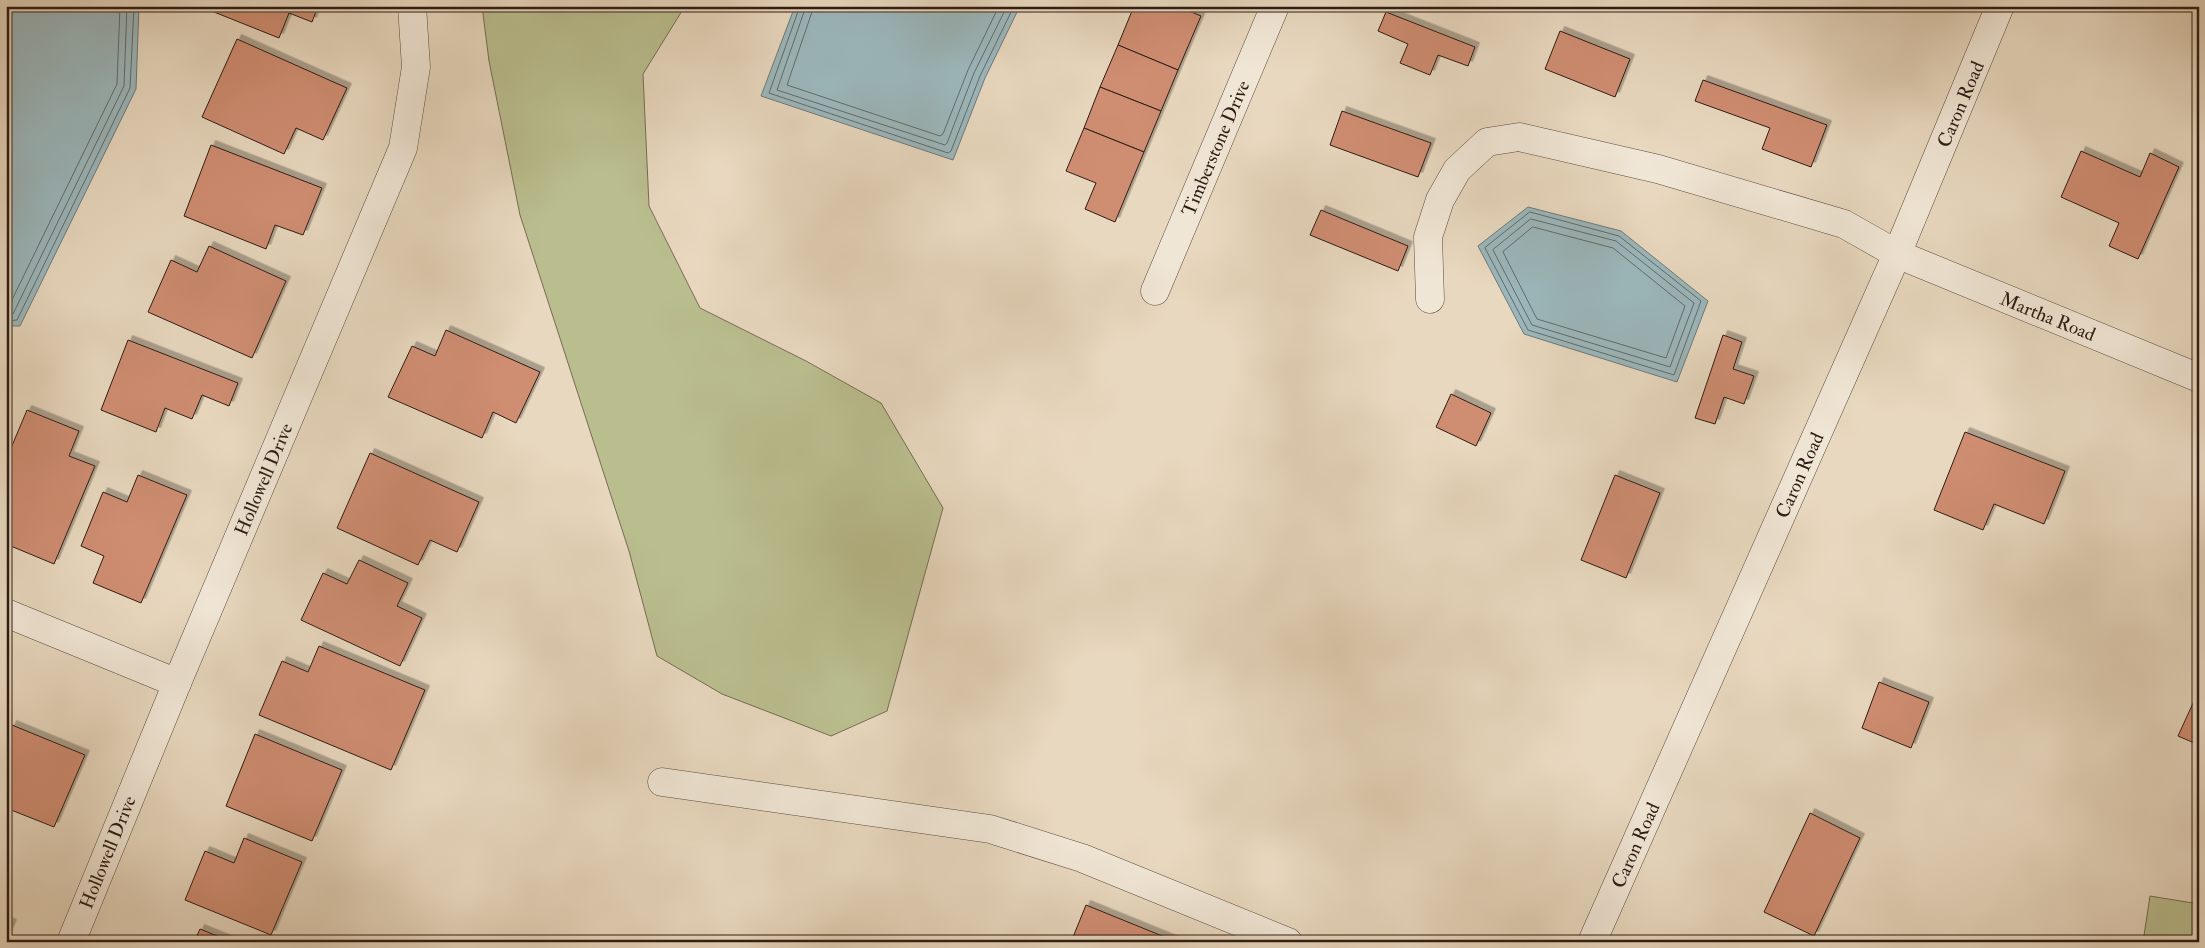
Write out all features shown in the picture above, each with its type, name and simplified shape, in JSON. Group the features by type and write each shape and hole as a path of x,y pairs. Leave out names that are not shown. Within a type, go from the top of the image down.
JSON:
{"street":[{"name":"Hollowell Drive","path":"71,942 177,684 403,148 416,67 412,6"},
{"name":"Timberstone Drive","path":"1155,291 1275,6"},
{"name":"Caron Road","path":"1592,942 1897,254 2000,6"},
{"name":"Martha Road","path":"1430,299 1428,237 1440,200 1457,170 1487,142 1519,137 1658,169 1844,224 1897,254 2199,378"},
{"path":"6,614 177,684"},
{"path":"662,782 990,828 1082,858 1288,942"}],"green space":[{"path":"482,6 685,6 643,74 649,206 700,308 806,361 881,403 943,508 887,711 831,736 722,694 657,656 629,551 520,215 489,61"},
{"path":"2150,896 2199,904 2199,942 2143,942"}],"water":[{"path":"6,6 139,6 136,89 20,326 6,326"},
{"path":"795,6 1020,6 985,78 953,160 761,96"},
{"path":"1528,207 1621,231 1708,301 1677,382 1524,334 1478,246"}],"building":[{"path":"211,6 318,6 312,22 289,13 279,38 209,10"},
{"path":"1134,6 1177,6 1201,16 1178,70 1118,45"},
{"path":"1386,12 1475,47 1468,66 1438,55 1430,75 1400,63 1408,44 1378,31"},
{"path":"1560,31 1630,59 1615,97 1545,69"},
{"path":"237,39 347,88 323,140 296,128 284,154 202,117"},
{"path":"1118,45 1178,70 1161,111 1100,87"},
{"path":"1703,80 1827,125 1811,167 1762,149 1770,128 1695,101"},
{"path":"1100,87 1161,111 1144,152 1084,128"},
{"path":"1342,111 1431,143 1418,177 1330,145"},
{"path":"1084,128 1144,152 1115,222 1085,209 1096,183 1066,171"},
{"path":"211,145 322,188 303,235 275,225 266,249 184,216"},
{"path":"2081,151 2140,177 2150,153 2179,167 2138,259 2109,246 2119,223 2061,197"},
{"path":"1321,210 1408,246 1398,271 1310,235"},
{"path":"209,246 286,281 252,358 148,312 171,260 197,272"},
{"path":"446,330 540,372 516,423 493,412 482,438 388,397 412,346 435,356"},
{"path":"1723,335 1742,342 1733,369 1754,376 1744,404 1724,397 1715,424 1695,418"},
{"path":"128,340 238,383 229,406 202,395 192,419 165,408 156,432 101,410"},
{"path":"1451,394 1491,413 1476,446 1436,427"},
{"path":"27,410 79,431 69,456 95,466 54,564 6,544 6,532 12,517 6,515 6,460"},
{"path":"1965,432 2065,471 2044,524 1994,504 1983,530 1934,510"},
{"path":"370,453 479,502 457,552 430,540 418,565 337,528"},
{"path":"138,475 187,495 141,603 93,583 104,556 81,546 103,492 127,502"},
{"path":"1615,475 1660,493 1626,578 1581,560"},
{"path":"359,560 408,583 397,606 422,618 400,666 301,620 323,573 347,584"},
{"path":"319,646 425,690 391,770 259,715 282,661 308,672"},
{"path":"1879,682 1929,702 1911,748 1862,728"},
{"path":"2199,690 2199,745 2178,736"},
{"path":"12,725 85,755 54,827 6,808 6,738"},
{"path":"255,734 342,770 312,841 226,806"},
{"path":"1810,813 1860,838 1814,936 1764,912"},
{"path":"244,838 302,862 271,935 185,900 205,851 234,863"},
{"path":"1086,905 1177,942 1071,942"},
{"path":"6,922 12,924 6,938"},
{"path":"200,929 232,942 194,942"}]}
